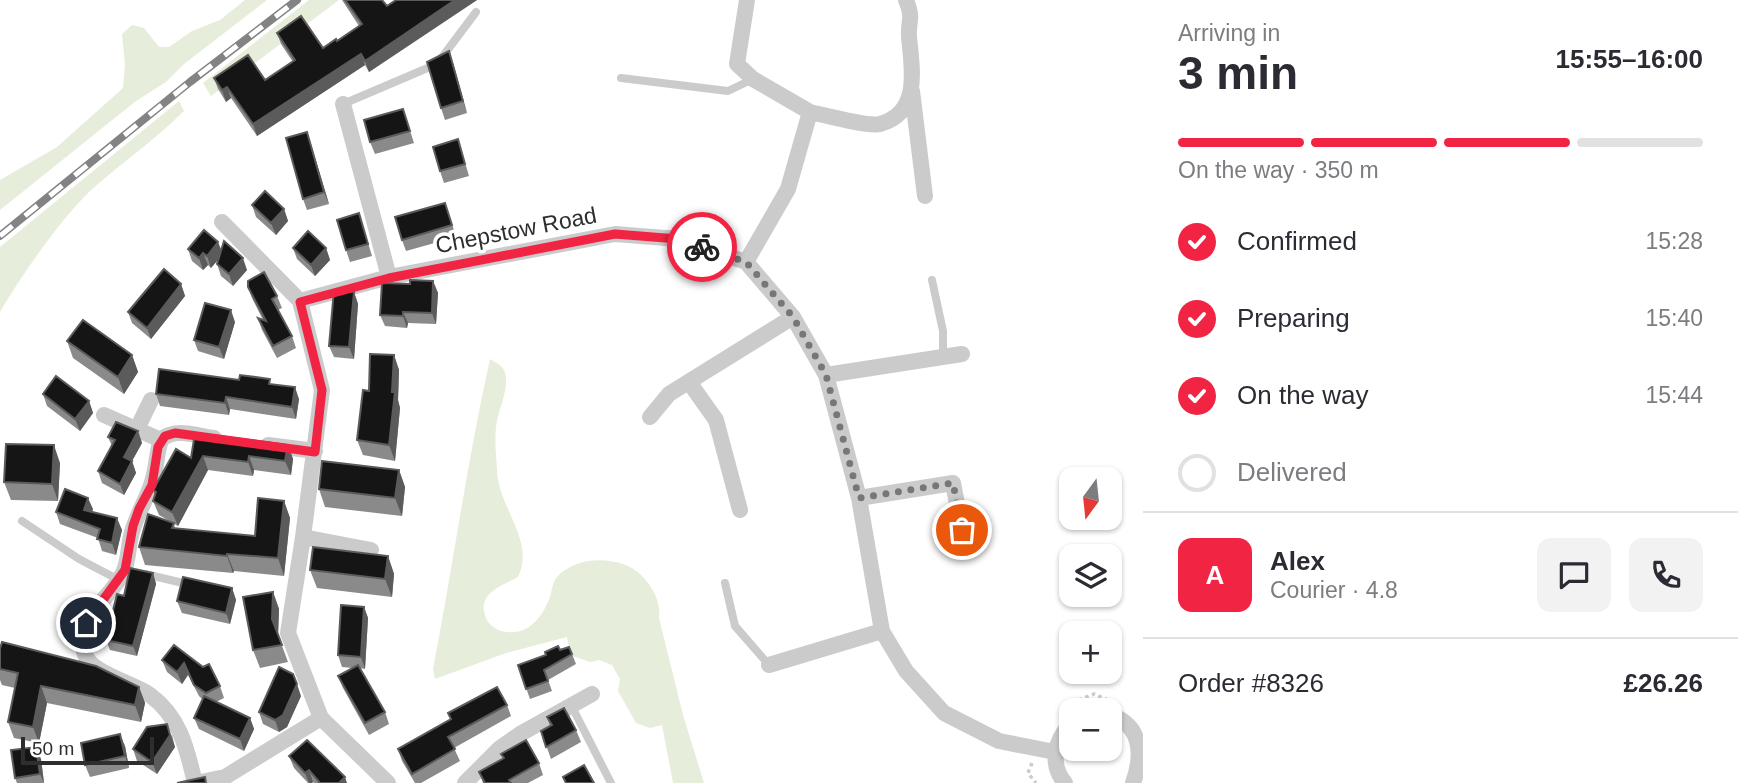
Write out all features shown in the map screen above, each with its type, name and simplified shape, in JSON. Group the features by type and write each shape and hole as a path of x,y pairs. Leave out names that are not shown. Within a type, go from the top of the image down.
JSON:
{"street":[{"path":"747,0 737,64 753,79 810,112 877,125 897,117 912,91"},
{"path":"906,0 912,16 909,37 913,53 912,91 925,196"},
{"path":"343,104 389,278"},
{"path":"810,112 788,189 746,262 793,317 826,375 859,498 882,632 906,671 944,713 999,741 1055,752"},
{"path":"222,222 300,302 322,390 288,632 321,718 388,783"},
{"name":"Chepstow Road","path":"300,302 389,278 615,234 678,239 746,262"},
{"path":"650,417 669,394 793,317"},
{"path":"826,375 962,354"},
{"path":"689,382 716,419 740,510"},
{"path":"136,429 151,400"},
{"path":"104,415 160,440"},
{"path":"226,440 175,433 160,440 152,485 133,526 122,575 86,623 84,651 89,662 100,670 141,690 164,707 181,730 195,783 225,777 321,718"},
{"path":"251,443 315,452"},
{"path":"859,498 953,483 962,530"},
{"path":"303,537 371,550"},
{"path":"769,665 882,632"},
{"path":"465,783 500,748 592,694"},
{"path":"1122,721 1134,731 1140,743 1142,756 1139,775"},
{"path":"1059,740 1055,752 1056,766 1065,783"}],"lane":[{"path":"343,104 437,64 476,12"},
{"path":"621,78 714,91 728,91 753,79"},
{"path":"932,280 943,331 943,357"},
{"path":"22,521 79,559 122,575 183,583"},
{"path":"724,583 736,626 769,665"},
{"path":"571,705 611,783"}],"green space":[{"path":"245,0 267,0 0,210 0,180 57,147 123,88 125,65 122,34 132,25 144,28 159,47 169,47 192,31 220,20"},
{"path":"309,0 339,0 211,96 203,83"},
{"path":"179,101 184,111 90,191 66,217 0,312 0,247"},
{"path":"490,359 503,368 506,379 496,427 497,469 503,496 519,537 522,564 518,577 487,597 484,603 486,618 500,631 522,630 539,617 550,597 555,579 565,570 587,561 599,560 632,568 641,575 655,595 683,715 704,783 673,783 662,725 650,728 636,723 618,691 620,679 612,665 599,660 590,662 570,655 567,637 506,653 435,679 433,669"}],"building":[{"path":"345,0 382,0 387,6 396,0 455,0 365,61 361,54 253,124 227,87 222,90 214,78 248,55 265,80 295,60 277,33 301,16 323,48 336,39 337,41 362,24"},
{"path":"449,51 463,101 441,108 427,62"},
{"path":"403,109 410,131 370,142 364,120"},
{"path":"307,132 324,192 303,199 286,138"},
{"path":"458,139 465,164 440,171 433,147"},
{"path":"265,191 284,209 271,223 252,205"},
{"path":"445,203 452,225 402,240 395,217"},
{"path":"359,213 368,244 346,250 337,220"},
{"path":"204,230 218,242 207,256 203,253 199,258 188,249"},
{"path":"308,231 326,248 311,265 293,248"},
{"path":"224,241 243,258 229,274 217,264"},
{"path":"164,269 181,284 147,328 128,312"},
{"path":"264,272 277,296 272,299 292,336 273,346 258,318 266,321 248,287 248,281"},
{"path":"410,280 433,281 432,313 403,312 403,316 380,315 382,283 410,284"},
{"path":"334,290 354,292 349,347 329,346"},
{"path":"205,303 231,310 219,347 194,340"},
{"path":"83,320 132,355 118,377 67,341"},
{"path":"370,354 394,355 392,392 395,392 389,445 357,440 363,390 369,391"},
{"path":"159,369 239,380 240,375 270,379 269,384 295,387 292,407 226,397 225,403 156,394"},
{"path":"56,376 89,401 75,419 43,394"},
{"path":"116,422 138,431 124,457 132,461 120,484 98,471 115,440 108,437"},
{"path":"195,433 288,445 285,461 249,456 248,462 203,456 172,512 153,501 156,492 153,490 176,449 191,458"},
{"path":"6,444 54,445 52,484 4,482"},
{"path":"322,461 399,470 395,498 319,489"},
{"path":"65,489 88,498 84,510 117,518 112,543 97,539 100,529 56,512"},
{"path":"258,498 284,501 278,558 139,547 148,514 174,523 172,528 255,536"},
{"path":"313,547 388,556 385,579 310,570"},
{"path":"130,568 153,573 133,646 106,640 117,594 124,596"},
{"path":"183,577 232,588 226,613 177,601"},
{"path":"273,592 272,619 282,645 253,650 243,597"},
{"path":"341,605 364,607 361,657 338,655"},
{"path":"2,642 96,666 139,687 135,705 41,686 33,727 8,722 18,673 0,669"},
{"path":"174,645 203,667 209,664 220,686 206,693 194,685 184,663 177,672 162,660"},
{"path":"558,646 560,650 569,647 572,654 544,670 548,681 526,689 518,665 546,655 545,652"},
{"path":"358,665 385,712 365,723 338,676"},
{"path":"279,667 293,674 297,684 283,715 275,720 259,712"},
{"path":"497,687 507,705 448,737 455,749 412,774 398,749 451,719 448,713"},
{"path":"204,696 250,718 240,739 194,718"},
{"path":"564,708 576,730 546,747 541,731 552,725 547,717"},
{"path":"167,724 170,735 152,762 133,749 147,727"},
{"path":"120,734 125,756 85,765 81,743"},
{"path":"307,740 345,777 339,783 320,783 309,770 305,773 289,756"},
{"path":"526,740 539,763 509,780 511,783 485,783 479,772 504,758 501,754"},
{"path":"36,747 40,774 15,778 11,750"},
{"path":"584,765 594,783 566,783 563,777"},
{"path":"205,777 206,783 177,783"}],"railway":[{"path":"0,236 190,82 297,0"}],"way so far":[{"path":"702,247 746,262 793,317 826,375 859,498 953,483 962,530"}],"route":[{"path":"86,623 125,570 133,526 152,485 158,447 165,436 175,433 315,452 322,390 300,302 389,278 615,234 678,239 702,247"}]}
